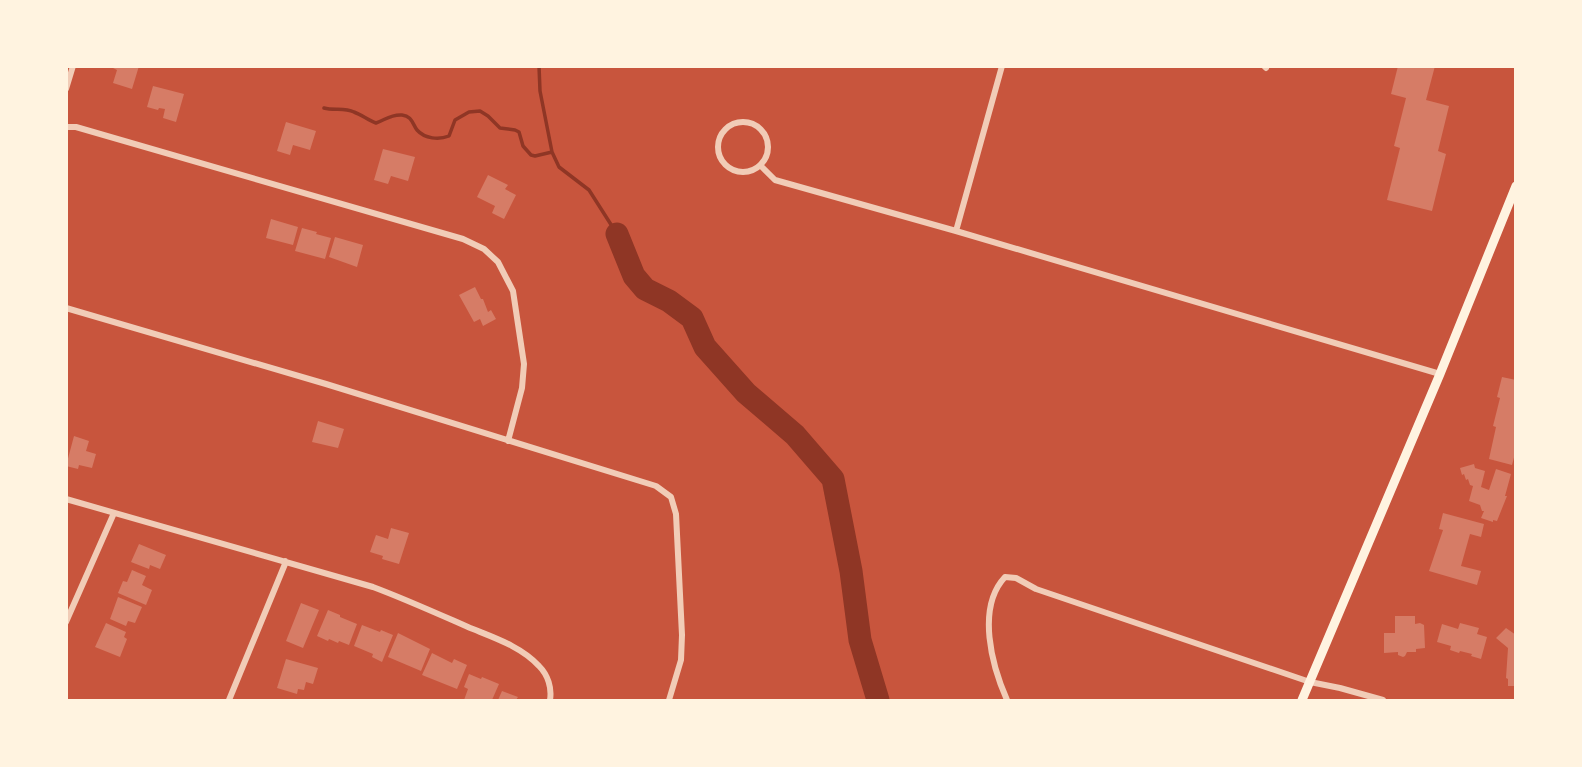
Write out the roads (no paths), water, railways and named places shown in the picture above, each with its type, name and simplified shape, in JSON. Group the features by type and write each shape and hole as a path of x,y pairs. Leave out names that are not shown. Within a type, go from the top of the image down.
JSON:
{"main road":[{"path":"1302,701 1516,186"}],"street":[{"path":"66,89 73,66"},
{"path":"956,231 1002,66"},
{"path":"739,122 749,122 758,127 765,134 768,144 767,154 760,165 746,172 736,172 727,167 720,160 717,150 722,131 739,122"},
{"path":"66,127 76,127 463,239 484,249 498,262 513,291 524,364 522,388 508,441"},
{"path":"760,165 775,180 1440,374"},
{"path":"66,308 326,383 656,485 671,497 676,514 682,635 681,660 669,701"},
{"path":"66,499 404,598 526,654 540,666 548,678 550,701"},
{"path":"66,622 114,513"},
{"path":"229,701 285,561"},
{"path":"1007,701 994,662 989,636 992,600 998,585 1005,577 1016,578 1036,589 1311,682 1383,701"}],"waterway":[{"path":"539,66 540,91 552,152"},
{"path":"324,108 350,111 376,123 402,115 410,118 420,133 437,138 449,136 455,120 469,112 480,111 500,128 519,132 523,146 531,155 552,152 559,167 589,190 617,234"},
{"path":"617,234 634,276 645,289 669,301 692,318 705,347 746,393 795,435 833,479 851,571 860,640 878,700"}]}
